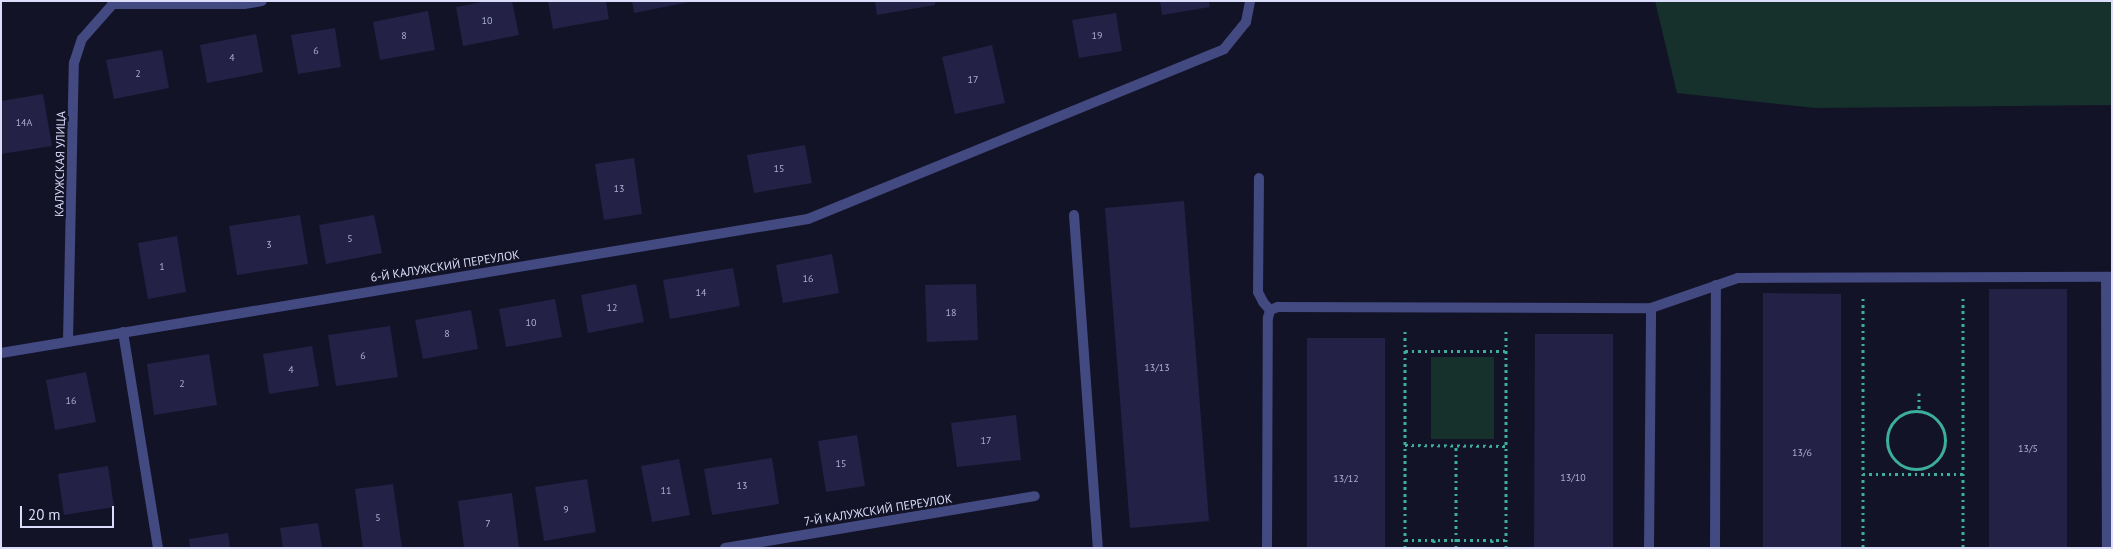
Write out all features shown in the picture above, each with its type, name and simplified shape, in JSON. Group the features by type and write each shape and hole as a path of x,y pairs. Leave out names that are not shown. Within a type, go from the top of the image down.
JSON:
{"street":[{"path":"113,3 244,4 262,1"},
{"name":"6-Й КАЛУЖСКИЙ ПЕРЕУЛОК","path":"1,353 808,219 1224,49 1246,22 1250,1"},
{"name":"КАЛУЖСКАЯ УЛИЦА","path":"68,341 74,64 82,39 113,3"},
{"path":"1259,178 1258,292 1270,310"},
{"path":"1074,215 1098,548"},
{"path":"1270,310 1278,307 1651,308 1730,279 1746,277 2109,277 2107,548"},
{"path":"1715,548 1716,285"},
{"path":"1649,548 1651,308"},
{"path":"1267,548 1268,318 1270,310"},
{"path":"123,332 158,548"},
{"name":"7-Й КАЛУЖСКИЙ ПЕРЕУЛОК","path":"725,548 1035,496"}],"path":[{"path":"1863,277 1863,548"},
{"path":"1963,277 1963,548"},
{"path":"1405,308 1405,548"},
{"path":"1506,548 1507,308"},
{"path":"1405,351 1506,351"},
{"path":"1918,393 1918,411"},
{"path":"1918,411 1927,413 1936,419 1943,429 1945,440 1943,451 1936,460 1927,466 1916,468 1904,466 1895,460 1889,451 1887,439 1889,428 1895,419 1905,413 1918,411"},
{"path":"1405,446 1506,446"},
{"path":"1456,446 1456,548"},
{"path":"1916,468 1916,474"},
{"path":"1863,474 1963,474"},
{"path":"1405,540 1506,540"},
{"path":"1434,540 1434,548"},
{"path":"1492,540 1492,548"}],"green space":[{"path":"1655,1 2112,1 2112,105 1815,108 1677,93"},
{"path":"1431,357 1494,357 1494,439 1431,439"}],"building":[{"path":"488,1 512,1 519,35 463,46 456,7"},
{"path":"548,1 606,1 609,19 553,29"},
{"path":"632,1 689,1 689,2 634,13"},
{"path":"875,1 935,1 935,5 877,15"},
{"path":"1160,1 1209,1 1210,7 1162,15"},
{"path":"428,11 435,50 380,60 373,22"},
{"path":"1116,13 1122,51 1079,58 1072,20"},
{"path":"335,28 341,67 298,74 291,35"},
{"path":"256,34 263,72 207,83 200,45"},
{"path":"992,45 1005,103 955,114 942,57"},
{"path":"162,50 169,88 114,99 106,60"},
{"path":"43,94 52,146 1,154 1,101"},
{"path":"805,145 812,183 754,193 747,155"},
{"path":"634,158 642,214 604,220 595,164"},
{"path":"1184,201 1209,521 1130,528 1105,208"},
{"path":"300,215 308,264 237,275 229,226"},
{"path":"374,215 382,253 326,264 319,225"},
{"path":"177,236 186,292 148,299 138,243"},
{"path":"832,254 839,293 783,303 776,265"},
{"path":"733,268 740,306 670,319 663,280"},
{"path":"636,284 644,322 588,333 581,295"},
{"path":"976,284 978,340 927,342 925,285"},
{"path":"1989,289 2067,289 2067,548 1989,548"},
{"path":"1763,293 1841,294 1841,548 1763,548"},
{"path":"555,299 562,337 506,347 499,309"},
{"path":"471,310 478,349 423,359 415,320"},
{"path":"390,326 398,377 336,386 328,335"},
{"path":"1535,334 1613,334 1613,548 1534,548"},
{"path":"1307,338 1385,338 1385,548 1307,548"},
{"path":"312,346 319,386 269,394 263,354"},
{"path":"209,354 217,405 154,415 147,364"},
{"path":"86,372 96,422 55,430 46,380"},
{"path":"1016,415 1021,460 957,467 951,423"},
{"path":"857,435 865,486 826,492 818,441"},
{"path":"772,458 779,504 712,515 704,469"},
{"path":"679,459 690,515 652,522 641,466"},
{"path":"108,466 114,507 64,515 58,474"},
{"path":"587,479 596,532 544,541 535,487"},
{"path":"393,484 402,548 363,548 355,489"},
{"path":"512,493 519,548 464,548 458,501"},
{"path":"318,523 322,548 283,548 280,528"},
{"path":"228,533 230,548 190,548 189,539"}]}
